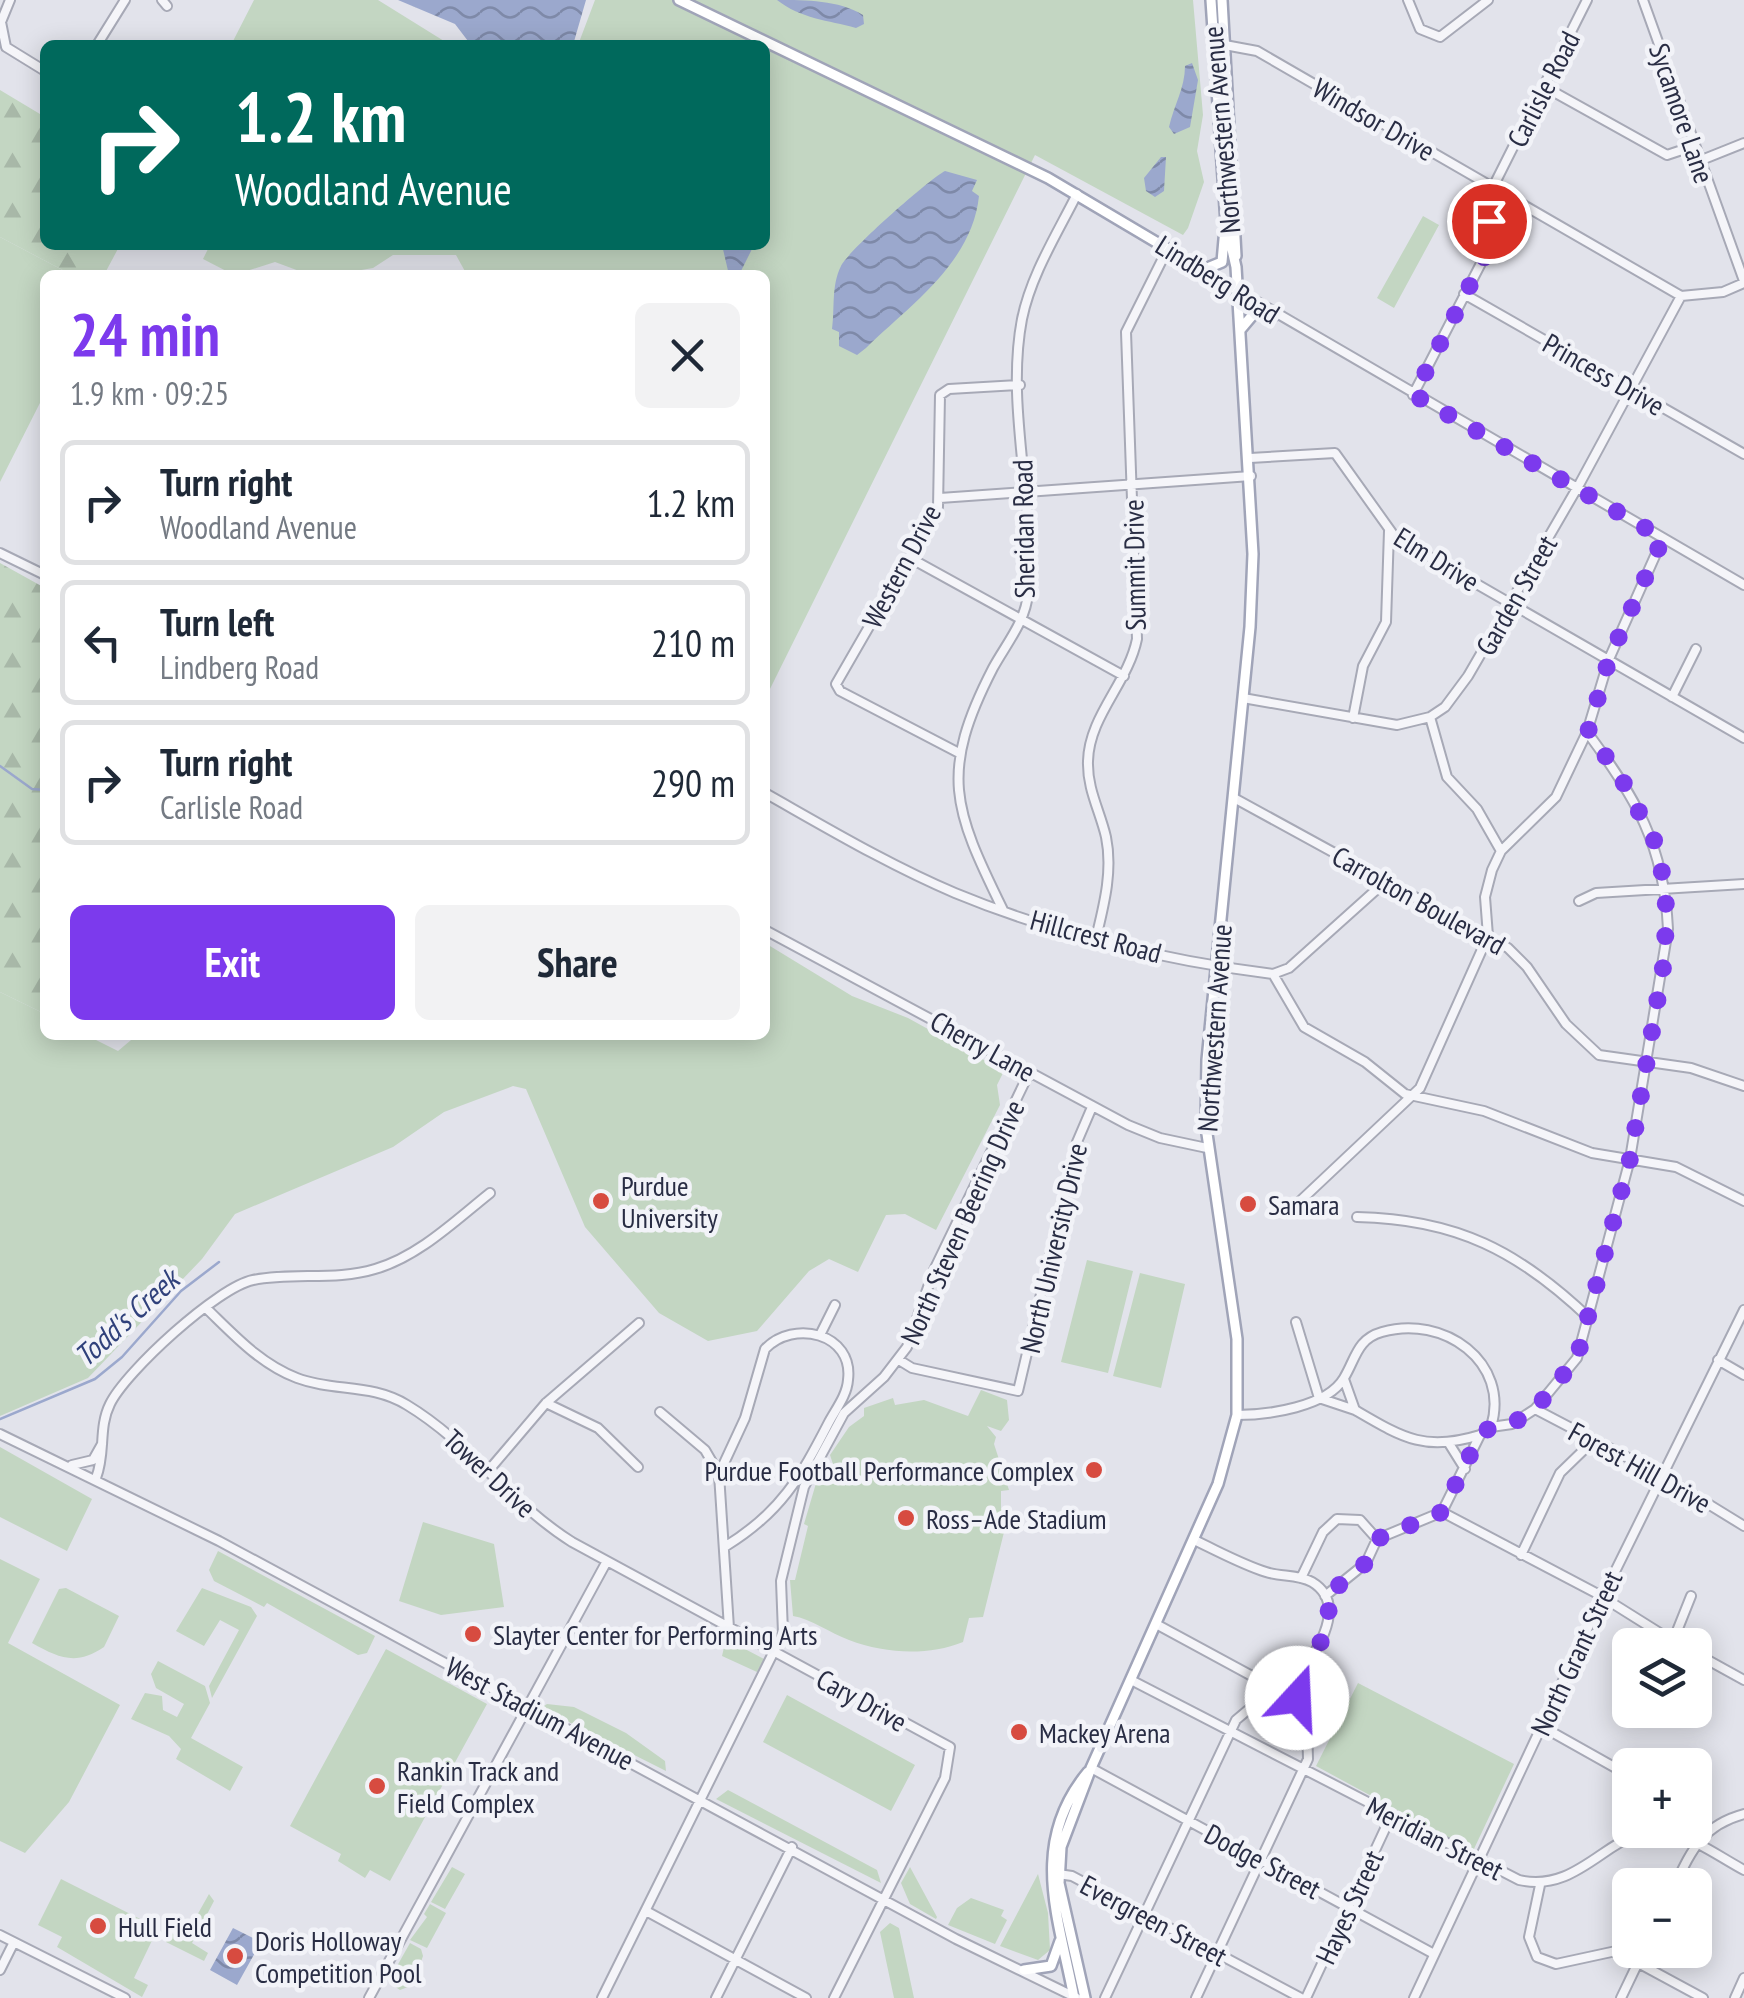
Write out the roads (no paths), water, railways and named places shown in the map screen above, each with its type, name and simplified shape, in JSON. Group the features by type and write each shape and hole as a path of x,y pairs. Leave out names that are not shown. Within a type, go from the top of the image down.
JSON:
{"main road":[{"name":"Lindberg Road","path":"679,0 761,40"},
{"name":"Northwestern Avenue","path":"1077,1998 1058,1874 1063,1840 1224,1467 1237,1415 1236,1339 1207,1148 1207,1060 1234,798 1253,554 1250,458 1236,290 1237,224 1220,43 1211,0"},
{"name":"Northwestern Avenue","path":"1222,0 1226,223 1235,258"},
{"name":"Lindberg Road","path":"770,44 1077,194 1236,290"},
{"path":"1202,268 1221,264 1226,223"},
{"path":"1240,330 1256,311 1275,314"},
{"name":"Northwestern Avenue","path":"1077,1998 1061,1938 1051,1860 1060,1826 1091,1768"},
{"path":"1024,1970 1051,1966 1061,1938"}],"street":[{"path":"10,0 0,32 3,48 40,68"},
{"path":"100,40 125,0"},
{"path":"1408,0 1416,24 1440,37 1488,0"},
{"name":"Carlisle Road","path":"1414,395 1492,242 1486,201 1587,0"},
{"name":"Sycamore Lane","path":"1643,0 1744,282"},
{"name":"Windsor Drive","path":"1220,43 1257,51 1681,296"},
{"path":"1543,86 1667,155 1694,146"},
{"path":"1699,161 1744,144"},
{"name":"Sheridan Road","path":"1003,910 966,837 960,806 958,753 968,719 1021,620 1029,591 1020,385 1024,312 1043,260 1077,194"},
{"name":"Summit Drive","path":"1096,938 1108,857 1088,762 1092,736 1124,676 1137,639 1126,332 1134,308 1168,248"},
{"path":"1681,296 1723,292 1744,282"},
{"name":"Lindberg Road","path":"1236,290 1744,585"},
{"name":"Princess Drive","path":"1464,294 1744,454"},
{"name":"Garden Street","path":"1430,717 1459,692 1576,490 1681,296"},
{"name":"Western Drive","path":"958,753 840,691 838,680 910,558 940,498 940,395 949,389 1020,385"},
{"name":"Elm Drive","path":"1250,458 1335,453 1389,531 1744,738"},
{"path":"940,498 1251,476"},
{"path":"1353,718 1363,666 1386,622 1389,531"},
{"path":"1296,1204 1416,1096 1488,936 1485,897 1500,851 1556,797 1588,732 1609,659 1663,538"},
{"path":"0,553 40,573"},
{"path":"910,558 1124,676"},
{"path":"1672,697 1696,650"},
{"path":"1243,698 1396,725 1430,717 1448,777 1478,809 1500,851"},
{"path":"1319,1398 1355,1410 1404,1438 1450,1445 1491,1427 1512,1424 1536,1408 1574,1364 1590,1319 1630,1159 1665,956 1666,890 1655,842 1638,806 1588,732"},
{"name":"Hillcrest Road","path":"770,796 924,879 1003,910 1096,938 1216,967 1273,974"},
{"name":"Carrolton Boulevard","path":"1234,798 1488,936 1528,966 1566,1024 1600,1055 1692,1068 1744,1086"},
{"path":"1386,881 1289,968 1273,974 1304,1027 1365,1062 1399,1091 1512,1120 1592,1154 1676,1167 1744,1201"},
{"path":"1579,900 1596,894 1744,884"},
{"name":"Cherry Lane","path":"770,933 1092,1107 1160,1138 1207,1148"},
{"name":"North Steven Beering Drive","path":"602,1998 784,1630 782,1581 804,1487 844,1414 900,1360 934,1270 1030,1072"},
{"name":"North University Drive","path":"900,1360 912,1368 1018,1391 1077,1142 1092,1107"},
{"path":"96,1478 102,1425 114,1396 206,1308 247,1282 358,1272 391,1263 490,1193"},
{"path":"1357,1217 1434,1224 1509,1252 1590,1319"},
{"path":"820,1335 835,1305"},
{"name":"Tower Drive","path":"206,1308 273,1366 308,1381 369,1388 391,1396 445,1429 536,1516 607,1561 775,1652"},
{"name":"North Grant Street","path":"1414,1998 1602,1597 1744,1310"},
{"path":"1296,1322 1319,1398"},
{"path":"489,1470 546,1402 639,1323"},
{"path":"1237,1415 1319,1398 1344,1379 1360,1344 1372,1336 1399,1329 1430,1330 1464,1345 1487,1370 1496,1402 1491,1427"},
{"path":"719,1474 746,1418 765,1349 793,1332 820,1335 846,1362 846,1390 787,1498 726,1546"},
{"path":"1718,1360 1744,1375"},
{"path":"1344,1379 1355,1410"},
{"path":"546,1402 598,1428 638,1467"},
{"name":"Forest Hill Drive","path":"1536,1408 1661,1475 1744,1526"},
{"path":"660,1412 704,1450 719,1474 729,1628"},
{"name":"West Stadium Avenue","path":"0,1434 96,1478 702,1798 956,1939 1077,1998"},
{"path":"1326,1596 1366,1563 1377,1539 1442,1512 1480,1435"},
{"path":"1522,1555 1560,1474 1594,1440"},
{"path":"66,1464 87,1464 102,1444"},
{"path":"1450,1445 1465,1469"},
{"path":"1442,1512 1602,1597 1652,1628"},
{"path":"1301,1578 1323,1532 1337,1519 1360,1520 1377,1539"},
{"path":"1194,1540 1263,1571 1301,1578 1326,1596 1330,1606 1326,1627 1293,1684"},
{"path":"369,1998 607,1561"},
{"path":"1681,1628 1691,1596"},
{"path":"1156,1624 1274,1688"},
{"name":"Cary Drive","path":"775,1652 950,1747 948,1769 884,1898"},
{"path":"1712,1663 1744,1680"},
{"name":"Meridian Street","path":"1131,1680 1479,1862 1540,1885 1572,1876 1616,1848"},
{"path":"1274,1688 1283,1682 1293,1684"},
{"path":"1292,1704 1297,1694 1293,1684"},
{"path":"1274,1688 1274,1698 1282,1706 1292,1704"},
{"path":"1105,1998 1230,1732 1242,1712 1274,1698"},
{"path":"1196,1998 1304,1771 1310,1734 1292,1704"},
{"path":"1542,1726 1612,1766"},
{"name":"Dodge Street","path":"1091,1768 1434,1954"},
{"path":"1712,1827 1744,1814"},
{"name":"Hayes Street","path":"1303,1998 1392,1816"},
{"path":"716,1998 792,1848"},
{"name":"Meridian Street","path":"1703,1848 1744,1870"},
{"name":"Evergreen Street","path":"1058,1874 1072,1876 1303,1998"},
{"path":"1540,1885 1529,1937 1537,1958 1556,1964 1612,1952"},
{"path":"834,1998 884,1898"},
{"path":"646,1911 806,1998"},
{"path":"0,1934 126,1998"},
{"path":"0,1970 14,1942"},
{"path":"1621,1998 1636,1968"},
{"path":"1641,1968 1704,1998"},
{"path":"1734,1998 1744,1978"}],"water":[{"path":"398,0 586,0 574,40 467,40 455,24"},
{"path":"777,0 843,6 863,15 864,24 856,28 815,18"},
{"path":"1192,63 1198,80 1190,127 1174,134 1169,127 1185,66"},
{"path":"1161,157 1166,157 1164,191 1155,197 1146,191 1144,178"},
{"path":"945,171 977,180 972,191 979,196 965,242 936,281 866,348 857,355 839,346 839,332 832,329 841,266 889,216"},
{"path":"723,250 752,250 742,270 728,270"},
{"name":"Doris Holloway Competition Pool","path":"233,1928 261,1942 237,1985 210,1970"}],"waterway":[{"path":"0,766 32,789 40,790"},
{"name":"Todd's Creek","path":"0,1419 95,1379 122,1357 181,1291 219,1262"}],"place":[{"name":"Purdue University","path":"601,1201"},
{"name":"Samara","path":"1248,1204"},
{"name":"Purdue Football Performance Complex","path":"1094,1470"},
{"name":"Ross–Ade Stadium","path":"906,1518"},
{"name":"Slayter Center for Performing Arts","path":"473,1634"},
{"name":"Mackey Arena","path":"1019,1732"},
{"name":"Rankin Track and Field Complex","path":"377,1786"},
{"name":"Hull Field","path":"98,1926"},
{"name":"Doris Holloway Competition Pool","path":"235,1956"}]}
